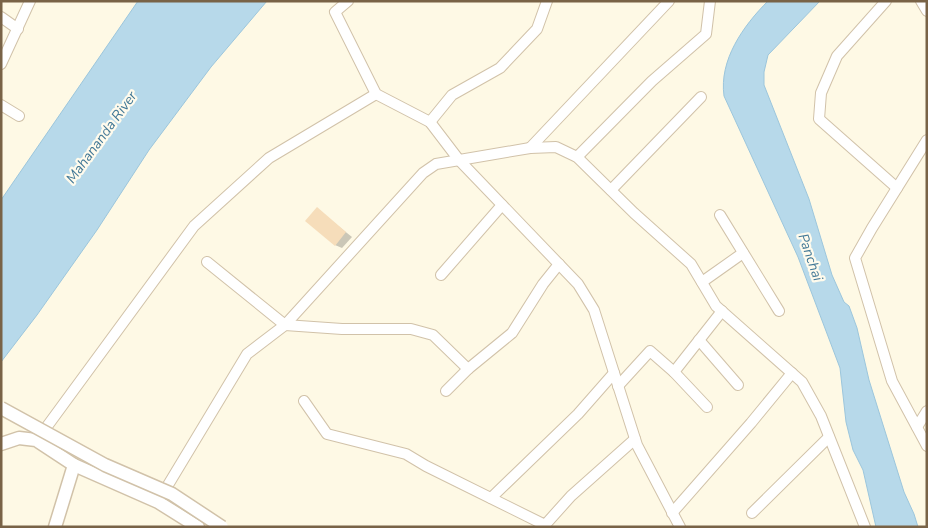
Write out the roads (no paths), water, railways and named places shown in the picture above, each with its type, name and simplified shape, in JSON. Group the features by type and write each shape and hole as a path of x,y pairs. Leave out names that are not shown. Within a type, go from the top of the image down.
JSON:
{"street":[{"path":"1,64 30,1"},
{"path":"348,1 335,12 376,94 430,122 459,160 578,284 594,310 635,439 680,527"},
{"path":"430,122 452,94 500,68 537,28 547,1"},
{"path":"530,148 669,1"},
{"path":"577,157 652,81 706,34 710,1"},
{"path":"886,1 837,56 820,93 819,119 897,188"},
{"path":"921,1 927,11"},
{"path":"1,17 18,29"},
{"path":"36,440 194,226 269,158 376,94"},
{"path":"611,190 700,97"},
{"path":"1,105 19,116"},
{"path":"927,140 855,258 892,381 927,446"},
{"path":"158,502 248,354 285,325 423,173 436,164 530,148 556,147 577,157 691,264 716,306 802,382 821,416 865,527"},
{"path":"441,275 502,205"},
{"path":"720,215 779,311"},
{"path":"702,282 743,253"},
{"path":"207,262 285,325 342,329 410,330 433,335 468,370"},
{"path":"446,391 512,333 543,284 559,264"},
{"path":"674,372 722,311"},
{"path":"699,340 738,385"},
{"path":"618,386 650,351 674,372 707,407"},
{"path":"491,498 578,414 614,373"},
{"path":"672,513 792,373"},
{"path":"304,401 327,434 406,454 426,466 545,525 571,496 635,439"},
{"path":"1,408 105,466 172,494 222,527"},
{"path":"917,427 927,412"},
{"path":"752,513 829,437"},
{"path":"1,444 19,438 36,440 74,465 158,502 198,527"},
{"path":"55,527 74,465"}],"water":[{"name":"Mahananda River","path":"138,1 267,1 211,67 149,150 97,230 1,362 1,200"},
{"name":"Panchai","path":"768,1 820,1 768,55 764,72 764,85 809,199 832,275 844,302 849,306 857,328 869,380 904,492 918,527 876,527 863,470 853,450 846,422 840,368 798,257 724,96 725,69 735,44 750,21"}]}
